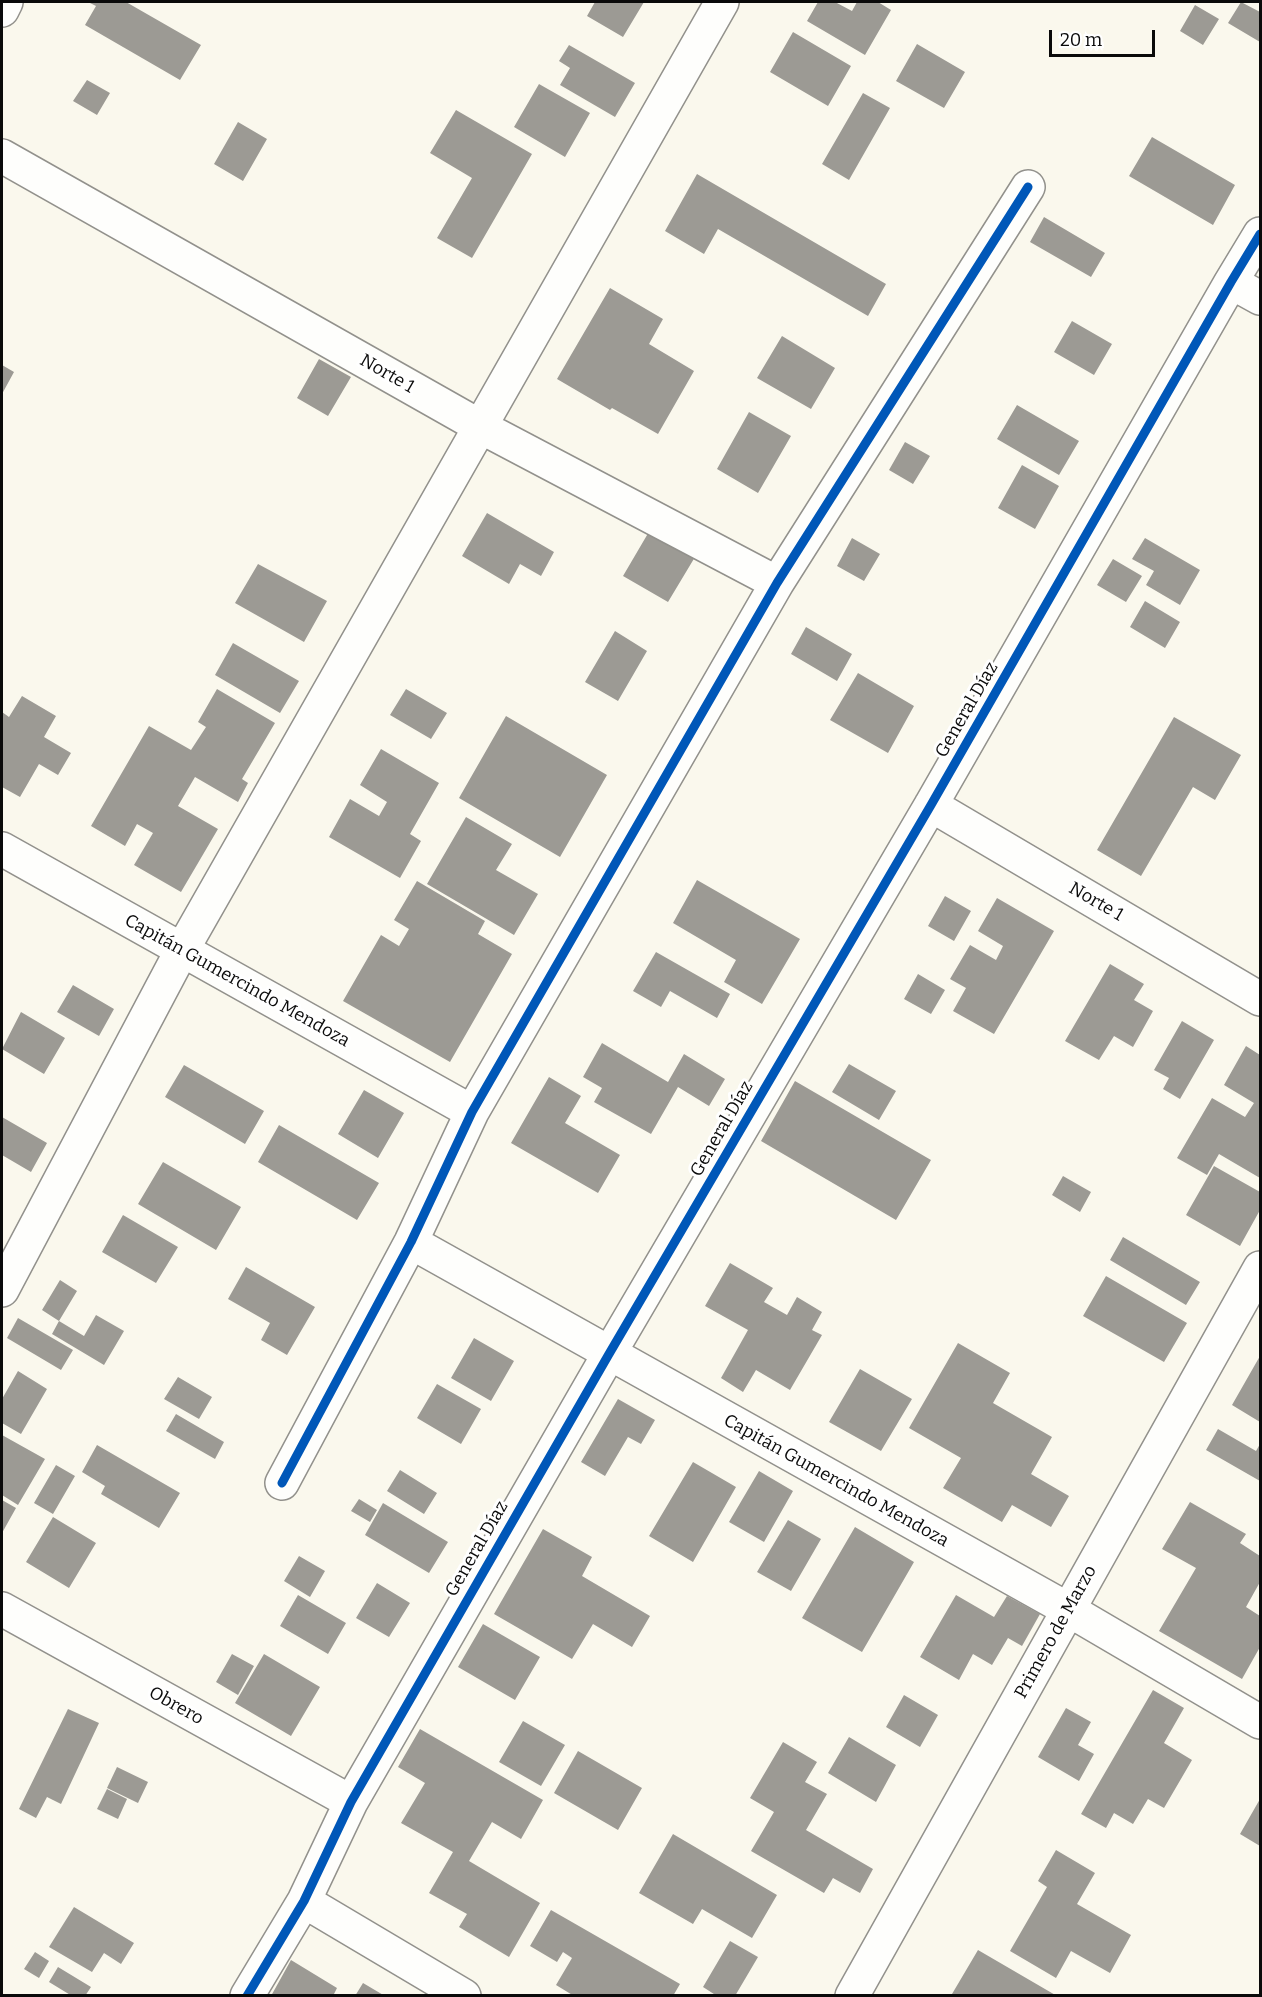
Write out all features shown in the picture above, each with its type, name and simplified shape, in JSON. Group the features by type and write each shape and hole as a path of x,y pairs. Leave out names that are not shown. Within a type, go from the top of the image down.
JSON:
{"street":[{"path":"2,10 6,2"},
{"path":"2,1290 182,950 722,2"},
{"name":"Norte 1","path":"2,156 481,427 777,584"},
{"path":"282,1483 411,1242 472,1112 777,584 1028,187"},
{"name":"General Díaz","path":"247,1995 304,1901 351,1803 609,1354 932,805 1260,234"},
{"path":"1231,282 1260,298"},
{"name":"Norte 1","path":"932,805 1260,999"},
{"name":"Capitán Gumercindo Mendoza","path":"2,849 472,1112"},
{"name":"Capitán Gumercindo Mendoza","path":"411,1242 1069,1610 1260,1722"},
{"name":"Primero de Marzo","path":"852,1995 1260,1268"},
{"name":"Obrero","path":"2,1609 351,1803"},
{"path":"304,1901 464,1995"}],"building":[{"path":"88,2 126,2 201,45 180,80 85,25 96,6"},
{"path":"595,2 644,2 623,37 587,16"},
{"path":"818,2 835,2 852,11 857,2 878,2 891,10 865,55 807,21"},
{"path":"1241,2 1260,12 1260,42 1228,23"},
{"path":"1195,5 1219,19 1203,45 1180,31"},
{"path":"793,32 851,66 828,106 770,72"},
{"path":"917,44 965,72 944,108 896,81"},
{"path":"569,45 635,83 615,117 560,85 570,68 559,61"},
{"path":"87,80 110,93 97,115 73,101"},
{"path":"539,84 590,113 565,157 514,127"},
{"path":"863,93 890,108 849,180 822,164"},
{"path":"456,110 532,154 472,258 437,238 472,178 430,153"},
{"path":"238,122 267,139 243,181 214,164"},
{"path":"1152,137 1235,185 1213,225 1129,176"},
{"path":"697,174 886,284 868,316 718,229 704,254 665,231"},
{"path":"1044,217 1105,253 1091,277 1030,242"},
{"path":"610,288 663,319 649,344 694,371 658,434 612,408 610,410 557,379"},
{"path":"1072,321 1112,344 1094,375 1054,352"},
{"path":"782,336 835,368 811,409 757,378"},
{"path":"319,359 351,377 328,416 297,398"},
{"path":"2,365 14,372 2,394"},
{"path":"1017,405 1079,441 1059,475 997,439"},
{"path":"749,412 791,436 758,493 717,469"},
{"path":"905,442 930,456 913,484 889,470"},
{"path":"1022,465 1059,486 1035,529 998,508"},
{"path":"487,513 554,552 541,576 520,564 509,584 462,556"},
{"path":"650,530 695,557 668,602 623,576"},
{"path":"852,538 880,554 864,581 837,566"},
{"path":"1145,538 1200,570 1180,605 1146,585 1154,571 1132,559"},
{"path":"1113,559 1142,576 1126,602 1097,585"},
{"path":"258,564 327,601 304,642 235,603"},
{"path":"1145,601 1180,622 1165,648 1130,627"},
{"path":"806,627 852,654 837,681 791,654"},
{"path":"615,631 647,651 618,701 585,682"},
{"path":"233,643 299,681 280,713 215,675"},
{"path":"858,673 914,706 888,753 830,720"},
{"path":"217,689 275,723 242,779 248,783 238,802 195,777 178,806 218,829 181,892 134,865 153,833 137,824 125,846 91,826 149,726 191,750 206,727 198,722"},
{"path":"406,689 447,713 431,739 390,715"},
{"path":"22,696 56,716 44,737 71,753 58,775 39,764 20,797 2,787 2,712 9,717"},
{"path":"506,716 607,775 560,857 459,798"},
{"path":"1174,717 1241,755 1215,800 1193,787 1141,876 1097,850"},
{"path":"381,749 439,783 410,834 421,841 400,878 329,837 350,799 379,816 387,802 360,785"},
{"path":"466,817 512,844 496,870 538,894 514,935 427,884"},
{"path":"697,880 800,939 762,1004 724,982 736,960 673,923"},
{"path":"417,881 485,921 478,934 512,954 450,1062 343,1001 381,935 399,946 409,929 394,920"},
{"path":"945,896 971,911 954,941 928,926"},
{"path":"997,898 1054,931 994,1034 953,1011 966,988 950,979 970,945 996,960 1003,946 978,931"},
{"path":"656,952 730,994 717,1018 670,991 661,1007 633,991"},
{"path":"1110,964 1144,984 1134,1000 1153,1011 1133,1047 1114,1036 1099,1060 1065,1041"},
{"path":"918,974 945,990 931,1014 904,999"},
{"path":"73,985 114,1009 99,1036 57,1012"},
{"path":"21,1012 65,1038 44,1074 2,1049"},
{"path":"1182,1021 1214,1040 1180,1099 1163,1089 1169,1078 1154,1070"},
{"path":"602,1043 668,1082 684,1054 725,1079 709,1106 678,1087 651,1134 594,1102 602,1088 583,1077"},
{"path":"1246,1046 1260,1055 1260,1178 1219,1154 1207,1175 1177,1158 1212,1098 1245,1117 1254,1103 1224,1085"},
{"path":"849,1064 896,1091 879,1120 832,1092"},
{"path":"184,1065 264,1111 245,1144 165,1097"},
{"path":"549,1077 581,1096 565,1123 620,1155 598,1193 511,1143"},
{"path":"795,1081 931,1160 896,1220 761,1141"},
{"path":"364,1090 404,1113 378,1158 338,1134"},
{"path":"2,1117 47,1143 31,1172 2,1155"},
{"path":"279,1125 379,1183 357,1220 258,1162"},
{"path":"163,1162 241,1207 216,1250 138,1204"},
{"path":"1214,1166 1260,1192 1260,1210 1240,1246 1186,1215"},
{"path":"1063,1176 1091,1192 1080,1212 1052,1195"},
{"path":"123,1215 178,1247 156,1283 102,1252"},
{"path":"1123,1237 1200,1282 1186,1305 1110,1260"},
{"path":"730,1263 773,1288 764,1302 787,1315 797,1297 822,1312 812,1330 822,1335 790,1390 756,1370 743,1392 721,1378 748,1330 705,1306"},
{"path":"246,1267 315,1307 287,1355 261,1340 270,1323 228,1299"},
{"path":"1106,1276 1187,1323 1164,1362 1083,1316"},
{"path":"60,1280 77,1291 59,1321 42,1310"},
{"path":"96,1315 124,1331 104,1365 52,1334 59,1321 84,1336"},
{"path":"18,1318 73,1350 61,1370 7,1338"},
{"path":"474,1338 514,1361 491,1401 451,1378"},
{"path":"958,1343 1010,1373 993,1403 1052,1437 1031,1474 1069,1496 1051,1527 1012,1505 1002,1522 943,1488 961,1458 909,1428"},
{"path":"1260,1356 1260,1422 1232,1405"},
{"path":"860,1369 912,1399 881,1451 829,1422"},
{"path":"18,1371 47,1389 21,1434 2,1423 2,1399"},
{"path":"178,1377 212,1397 199,1419 164,1399"},
{"path":"437,1384 481,1409 461,1444 417,1418"},
{"path":"618,1399 655,1420 641,1444 628,1437 605,1476 581,1462"},
{"path":"176,1414 224,1442 215,1459 166,1431"},
{"path":"1218,1429 1256,1451 1260,1444 1260,1481 1206,1450"},
{"path":"2,1435 45,1459 18,1505 2,1495"},
{"path":"97,1445 180,1493 159,1528 101,1494 105,1486 82,1472"},
{"path":"693,1462 736,1487 693,1562 649,1536"},
{"path":"56,1465 75,1476 53,1514 34,1503"},
{"path":"400,1470 437,1493 424,1514 387,1491"},
{"path":"759,1471 793,1491 764,1542 729,1522"},
{"path":"359,1499 377,1510 370,1522 351,1511"},
{"path":"2,1500 16,1508 2,1533"},
{"path":"1190,1502 1246,1534 1240,1543 1260,1556 1260,1582 1246,1607 1260,1616 1260,1647 1242,1679 1159,1631 1196,1568 1162,1549"},
{"path":"383,1503 448,1542 429,1573 365,1535"},
{"path":"53,1517 96,1543 69,1588 26,1562"},
{"path":"788,1520 821,1539 791,1591 757,1572"},
{"path":"855,1527 914,1562 862,1652 802,1618"},
{"path":"543,1529 592,1557 582,1576 650,1616 632,1647 593,1624 572,1659 494,1614"},
{"path":"299,1556 325,1571 310,1597 284,1581"},
{"path":"377,1583 410,1603 389,1637 356,1618"},
{"path":"298,1595 346,1623 328,1654 280,1626"},
{"path":"956,1595 994,1617 1007,1596 1040,1614 1022,1646 1008,1638 992,1665 973,1654 959,1680 920,1657"},
{"path":"483,1624 540,1657 515,1700 458,1667"},
{"path":"232,1654 254,1666 238,1695 216,1682"},
{"path":"264,1654 320,1687 291,1736 235,1703"},
{"path":"1153,1690 1184,1708 1164,1743 1192,1760 1164,1808 1148,1799 1133,1824 1114,1813 1106,1828 1081,1814"},
{"path":"904,1695 938,1715 920,1747 886,1727"},
{"path":"1066,1708 1091,1722 1078,1745 1094,1754 1079,1781 1038,1757"},
{"path":"68,1709 99,1723 61,1804 47,1797 36,1818 19,1809"},
{"path":"523,1721 565,1745 541,1786 499,1762"},
{"path":"420,1729 543,1800 521,1839 492,1822 469,1861 540,1903 509,1957 459,1927 467,1914 429,1893 453,1852 401,1823 425,1783 398,1767"},
{"path":"849,1737 896,1765 876,1802 828,1773"},
{"path":"783,1742 817,1762 805,1782 827,1794 806,1830 873,1869 860,1893 833,1878 824,1893 751,1851 774,1812 750,1798"},
{"path":"578,1751 642,1788 618,1830 554,1793"},
{"path":"117,1767 148,1782 138,1803 107,1788"},
{"path":"107,1789 127,1799 118,1819 97,1809"},
{"path":"1260,1799 1260,1846 1240,1834"},
{"path":"673,1834 777,1895 752,1938 702,1909 693,1924 639,1893"},
{"path":"1056,1850 1095,1873 1077,1904 1131,1935 1110,1973 1071,1951 1056,1978 1010,1951 1047,1887 1038,1881"},
{"path":"74,1907 134,1943 121,1964 104,1953 92,1972 49,1947"},
{"path":"551,1910 680,1984 673,1996 574,1996 556,1985 572,1958 563,1952 557,1962 530,1946"},
{"path":"730,1941 758,1957 735,1996 717,1996 703,1987"},
{"path":"978,1950 1057,1996 955,1996 952,1994"},
{"path":"35,1952 49,1961 39,1978 24,1969"},
{"path":"291,1960 337,1988 333,1996 271,1996"},
{"path":"58,1967 91,1987 85,1996 72,1996 49,1982"},
{"path":"363,1983 385,1996 355,1996"}],"cycle path":[{"path":"282,1483 411,1242 472,1112 777,583 1028,187"},
{"path":"247,1996 304,1901 351,1802 1260,234"}]}
